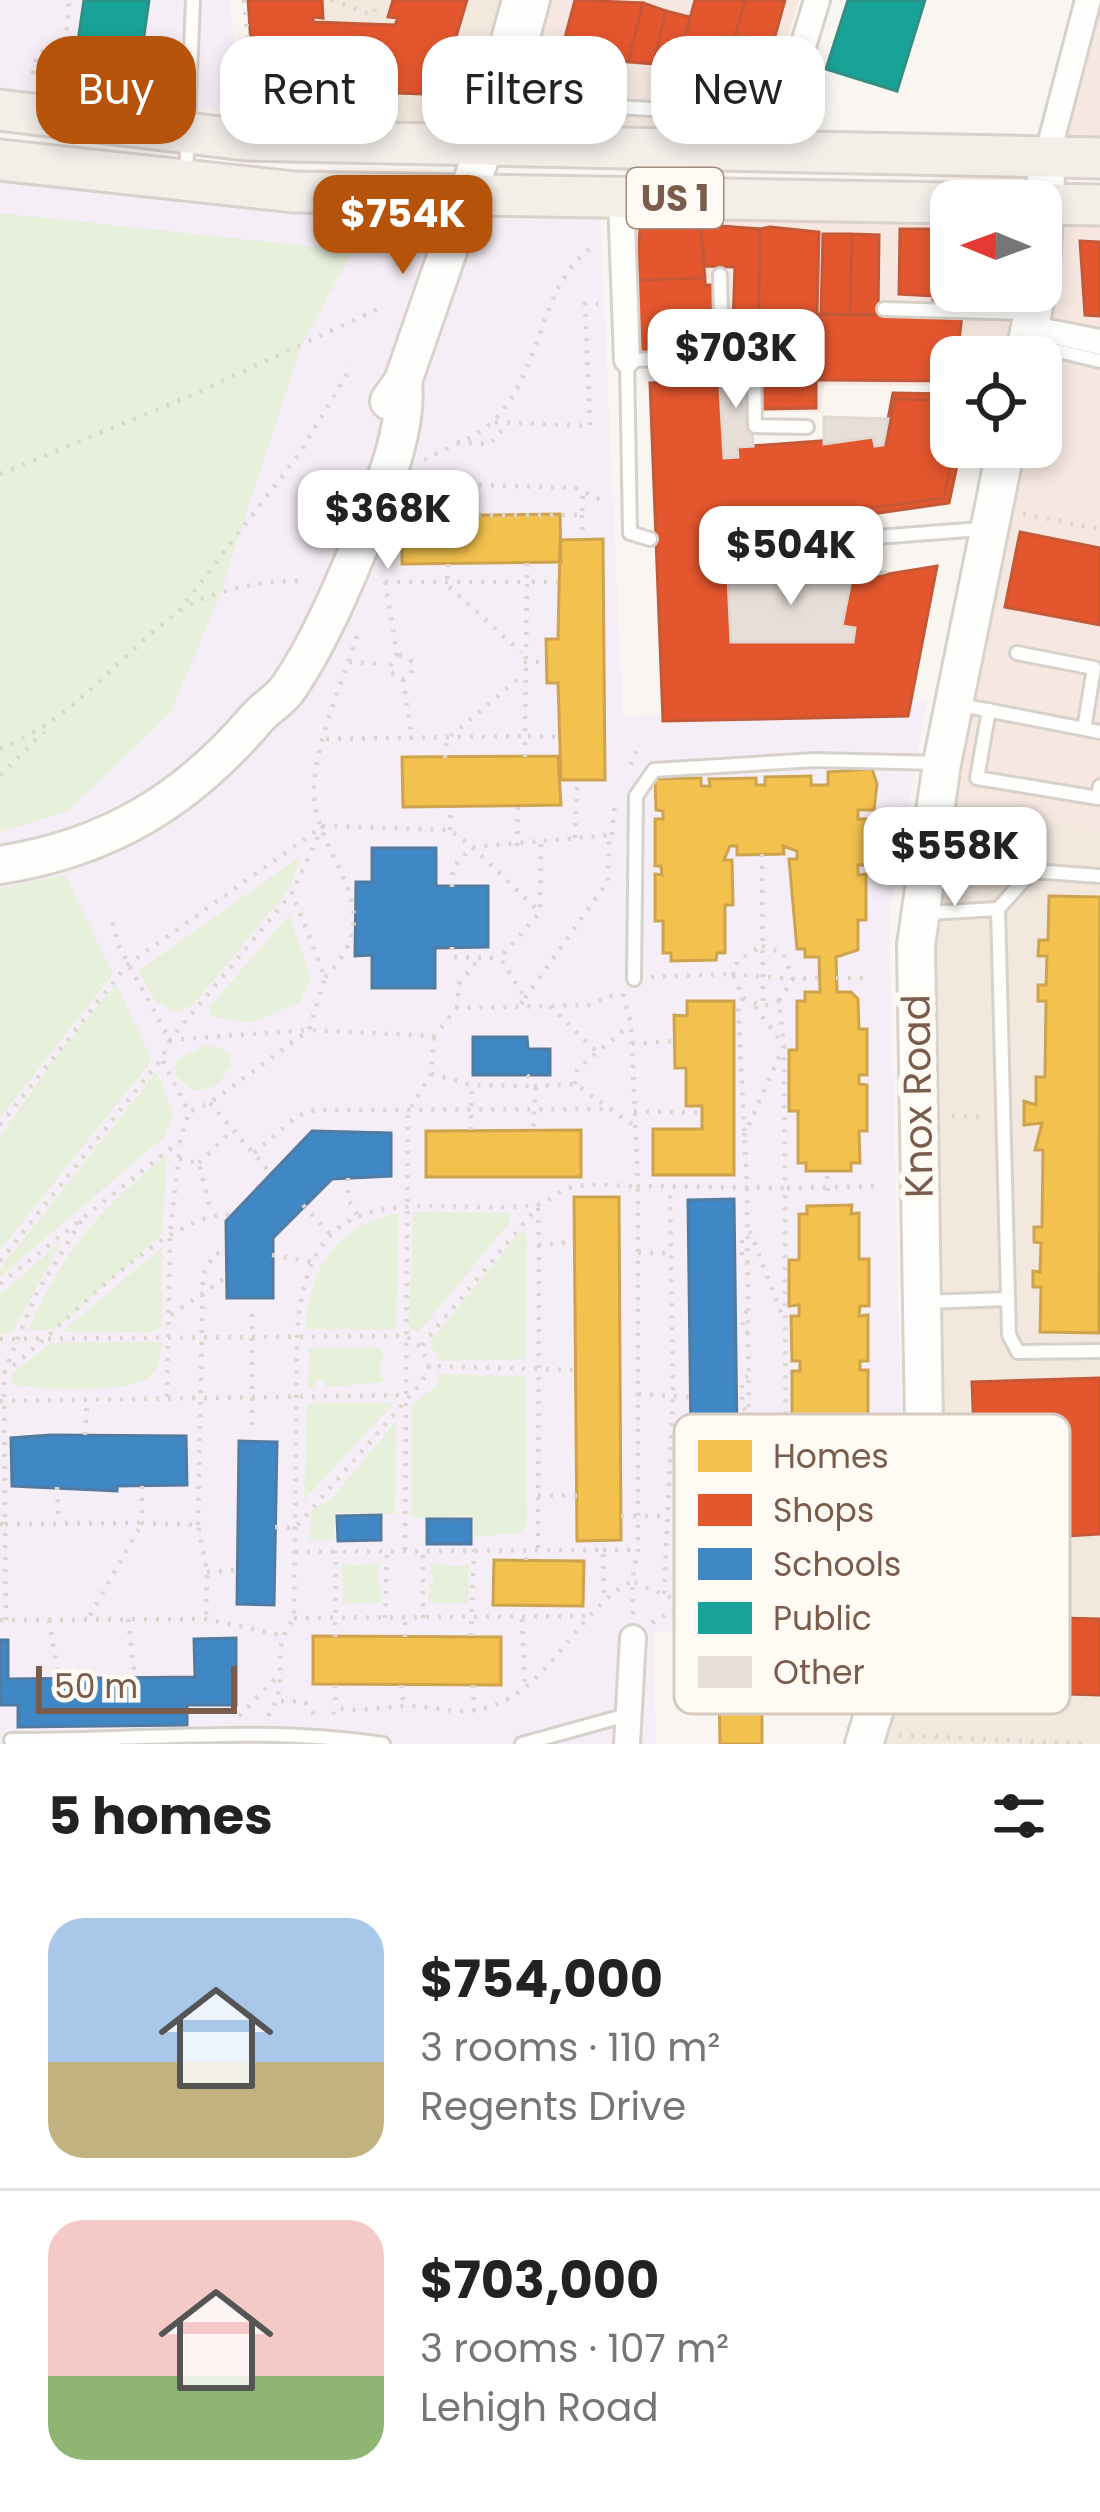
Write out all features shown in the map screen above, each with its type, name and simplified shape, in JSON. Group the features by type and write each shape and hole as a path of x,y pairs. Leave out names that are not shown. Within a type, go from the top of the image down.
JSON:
{"main road":[{"name":"US 1","path":"0,110 36,115"},
{"name":"US 1","path":"196,134 422,134"},
{"name":"US 1","path":"825,138 1047,158 1100,158"},
{"name":"US 1","path":"0,160 185,184 470,196 930,202"},
{"path":"1062,204 1100,205"}],"street":[{"path":"505,36 515,0"},
{"path":"527,36 537,0"},
{"path":"806,36 817,0"},
{"path":"1046,180 1047,158 1088,0"},
{"path":"0,865 69,850 170,802 198,783 259,715 320,583 393,393 403,381 487,144"},
{"path":"621,197 627,360"},
{"name":"Knox Road","path":"924,1414 914,1042 918,914 942,764 972,707 1003,520 1005,468"},
{"path":"627,1744 633,1638"}],"lane":[{"path":"192,36 193,0"},
{"path":"185,184 188,144"},
{"path":"720,274 722,358"},
{"path":"884,309 1100,336"},
{"path":"1030,326 1100,348"},
{"path":"1030,326 1100,361"},
{"path":"650,539 630,533 627,360 754,357 755,426 807,427"},
{"path":"732,548 1003,520"},
{"path":"1016,652 1094,668 1084,728"},
{"path":"1100,732 972,707 977,778 1098,798 1100,786"},
{"path":"634,979 636,796 654,770 815,760 942,764"},
{"path":"918,914 998,908 1032,871 1100,876"},
{"path":"998,908 1010,1336 1018,1352 1100,1351"},
{"path":"923,1302 1008,1299"},
{"path":"521,1744 627,1715"},
{"path":"10,1740 166,1741 264,1730 382,1744"}],"path":[{"path":"33,74 34,60 46,46 66,38 69,0"},
{"path":"244,0 248,36"},
{"path":"331,0 373,18 378,0"},
{"path":"419,463 494,422 534,357 562,280 602,240"},
{"path":"494,422 590,426 586,304 606,303"},
{"path":"0,474 190,396 378,309"},
{"path":"0,776 179,610 299,454 352,366"},
{"path":"458,442 490,444 507,424"},
{"path":"414,483 583,492 609,503"},
{"path":"410,492 436,514"},
{"path":"583,492 583,539"},
{"path":"401,514 582,515"},
{"path":"1003,520 1100,529"},
{"path":"525,757 527,563"},
{"path":"448,564 447,585 524,658 547,662"},
{"path":"179,610 240,589 302,581"},
{"path":"373,582 557,582"},
{"path":"385,582 397,653 388,664"},
{"path":"189,1112 210,1103 309,1030 325,977 344,958 356,918 343,866 323,826 314,789 361,622"},
{"path":"397,653 413,662 413,670 403,679"},
{"path":"349,662 388,664"},
{"path":"388,664 390,674 403,679"},
{"path":"445,758 447,739 524,674"},
{"path":"403,679 412,739"},
{"path":"0,749 48,728"},
{"path":"326,739 558,737"},
{"path":"628,775 636,751"},
{"path":"575,838 577,781"},
{"path":"517,846 518,806"},
{"path":"450,830 451,808"},
{"path":"0,1261 162,1058 170,1040 292,893 323,826"},
{"path":"0,1125 128,965 323,826 450,830 540,912"},
{"path":"452,886 453,867 472,847 610,835 608,881 520,1005"},
{"path":"500,958 540,912 541,841"},
{"path":"762,854 763,1006"},
{"path":"292,893 325,977"},
{"path":"111,916 128,965 170,1040"},
{"path":"779,1001 763,1006 743,998 733,974 738,960 762,946 783,952 793,979"},
{"path":"452,947 452,957 500,958"},
{"path":"405,1550 409,1112 431,1074 434,1036 457,1008 459,984 480,957"},
{"path":"500,958 525,998"},
{"path":"457,1008 589,1005 623,991 634,979 733,974 819,978"},
{"path":"836,978 871,978"},
{"path":"785,1414 784,1046 779,1001 793,979"},
{"path":"623,991 632,1024 638,1186 638,1550 632,1581 633,1638"},
{"path":"743,998 738,1006 747,1186 748,1413"},
{"path":"753,1004 784,1046"},
{"path":"548,1005 597,1052"},
{"path":"575,1084 577,1069 632,1024"},
{"path":"170,1040 309,1030 434,1036"},
{"path":"632,1044 674,1041"},
{"path":"745,1136 784,1046"},
{"path":"162,1058 189,1112 180,1141 170,1234 166,1396"},
{"path":"431,1074 472,1085 575,1084 633,1125"},
{"path":"527,1075 536,1086 533,1130"},
{"path":"471,1130 472,1085"},
{"path":"210,1103 272,1175"},
{"path":"254,1153 298,1116 315,1110 610,1109"},
{"path":"634,1112 702,1113"},
{"path":"947,1116 1004,1118"},
{"path":"199,1163 234,1130"},
{"path":"0,1284 180,1141"},
{"path":"179,1159 199,1163"},
{"path":"199,1163 211,1213"},
{"path":"827,1176 828,1198"},
{"path":"348,1178 348,1198 358,1216"},
{"path":"421,1347 538,1206 572,1186 882,1186"},
{"path":"664,1594 674,1396 670,1186"},
{"path":"313,1710 305,1702 280,1701 281,1635 294,1618 300,1289 312,1262 331,1234 358,1216 407,1204 538,1206"},
{"path":"303,1205 331,1234"},
{"path":"538,1206 538,1548"},
{"path":"87,1211 35,1296 4,1373 3,1620 206,1619 281,1635"},
{"path":"4,1373 170,1234 211,1213 232,1215"},
{"path":"747,1224 785,1326"},
{"path":"748,1235 742,1237 738,1251 748,1263"},
{"path":"539,1245 574,1242"},
{"path":"206,1619 206,1572 198,1525 202,1297 207,1262 225,1252"},
{"path":"638,1253 674,1253"},
{"path":"272,1255 312,1262"},
{"path":"171,1315 225,1279"},
{"path":"748,1305 738,1320 748,1333"},
{"path":"252,1313 252,1425"},
{"path":"0,1340 406,1336 421,1347 429,1366"},
{"path":"429,1366 576,1370"},
{"path":"295,1528 429,1366"},
{"path":"748,1376 742,1380 740,1396 748,1413"},
{"path":"638,1394 691,1397"},
{"path":"1,1401 406,1395"},
{"path":"85,1436 87,1403"},
{"path":"57,1486 59,1523"},
{"path":"88,1619 142,1522 142,1486"},
{"path":"538,1495 577,1496"},
{"path":"621,1516 670,1516"},
{"path":"2,1524 198,1525"},
{"path":"275,1527 295,1528"},
{"path":"526,1560 528,1548"},
{"path":"471,1636 474,1549"},
{"path":"386,1618 387,1550"},
{"path":"423,1550 423,1618"},
{"path":"603,1550 604,1595"},
{"path":"295,1552 638,1550"},
{"path":"335,1636 336,1551"},
{"path":"206,1572 237,1570"},
{"path":"336,1708 371,1713 404,1706 474,1711 524,1685 604,1595 632,1581 674,1600"},
{"path":"538,1605 539,1616"},
{"path":"633,1638 674,1611"},
{"path":"294,1618 586,1616"},
{"path":"405,1618 405,1637"},
{"path":"128,1619 135,1678"},
{"path":"522,1619 524,1685"},
{"path":"49,1620 58,1679"},
{"path":"221,1735 280,1673"},
{"path":"316,1722 331,1718 336,1708 335,1685"},
{"path":"401,1685 404,1706"},
{"path":"472,1685 474,1711"},
{"path":"879,1739 1089,1744"}],"shaded area":[{"path":"0,0 229,0 233,36 220,36 220,110 196,108 196,36 36,36 36,96 0,92"},
{"path":"251,0 505,0 494,36 422,36 422,129 398,129 398,36 254,36"},
{"path":"552,0 799,0 788,36 651,36 651,138 627,137 627,36 542,36"},
{"path":"1088,0 1100,0 1100,158 1047,157"},
{"path":"0,153 147,166 525,181 600,209 623,716 927,701 889,918 901,1414 674,1414 674,1632 653,1633 656,1744 0,1744"},
{"path":"621,197 930,203 930,312 1062,312 1062,204 1100,205 1100,831 937,797 1002,468 1062,468 1062,336 930,336 930,386 824,385 821,412 755,412 755,356 623,364"},
{"path":"937,797 1100,831 1100,1744 864,1744 874,1714 1070,1714 1070,1414 922,1414 922,1252"}],"green space":[{"path":"0,213 353,251 301,346 220,595 171,712 68,811 0,832"},
{"path":"301,856 289,889 193,1005 175,1012 157,1003 138,971"},
{"path":"65,875 113,974 0,1118 0,888"},
{"path":"289,915 311,978 300,1002 251,1023 210,1016 210,1006"},
{"path":"116,984 152,1060 0,1250 0,1136 58,1054"},
{"path":"206,1045 228,1051 232,1065 216,1086 193,1091 176,1076 175,1061"},
{"path":"157,1071 173,1113 164,1137 0,1277 0,1269"},
{"path":"167,1154 162,1235 55,1329 28,1331 55,1277 85,1233"},
{"path":"413,1212 509,1213 509,1223 419,1332 409,1329"},
{"path":"399,1213 396,1329 306,1329 313,1287 330,1253 359,1227"},
{"path":"519,1233 527,1233 526,1359 439,1361 430,1342"},
{"path":"62,1241 12,1333 0,1334 0,1294"},
{"path":"162,1247 162,1326 153,1332 62,1332"},
{"path":"162,1342 156,1370 140,1382 82,1389 11,1383 13,1372 51,1343"},
{"path":"309,1348 378,1348 384,1353 379,1370 384,1382 325,1387 325,1381 315,1380 314,1387 308,1388"},
{"path":"439,1374 526,1376 527,1524 520,1533 474,1537 473,1516 412,1518 412,1404 437,1386"},
{"path":"307,1403 394,1403 304,1500"},
{"path":"396,1421 395,1514 336,1513 334,1540 310,1540 311,1510 330,1500"},
{"path":"342,1562 352,1566 382,1562 377,1572 382,1603 343,1603"},
{"path":"429,1563 460,1567 469,1563 468,1603 429,1603 429,1584 434,1583"}],"building: Homes":[{"path":"560,514 561,562 402,564 402,516"},
{"path":"603,539 605,780 561,780 558,683 547,683 546,639 558,639 560,540"},
{"path":"558,756 561,805 403,807 402,757"},
{"path":"872,769 877,784 874,810 858,810 858,819 866,819 866,865 858,865 858,875 866,874 866,920 858,920 858,950 836,957 837,992 851,992 858,999 859,1029 867,1029 867,1075 859,1075 859,1084 867,1085 867,1131 859,1131 860,1163 851,1163 851,1171 806,1171 806,1163 798,1163 798,1111 789,1111 789,1050 797,1050 797,1001 805,1001 805,992 820,992 819,957 805,957 805,949 797,949 789,859 797,859 797,851 783,846 784,854 737,855 737,846 730,846 724,860 732,860 733,905 725,905 725,953 717,953 716,960 671,961 671,953 663,953 663,921 655,921 655,874 662,875 661,866 655,866 655,819 663,819 663,811 656,810 655,779 701,778 701,786 710,786 709,779 756,778 756,785 765,785 765,777 811,776 811,785 828,785 828,772"},
{"path":"1049,896 1100,897 1099,1333 1040,1332 1041,1287 1033,1287 1033,1271 1040,1272 1041,1243 1034,1242 1034,1227 1042,1227 1043,1150 1035,1150 1042,1123 1024,1125 1024,1101 1036,1105 1036,1077 1045,1077 1046,1001 1038,1001 1038,985 1046,985 1047,956 1038,956 1039,940 1048,940"},
{"path":"687,1001 734,1001 734,1175 653,1175 653,1129 702,1129 702,1106 686,1106 686,1068 675,1068 674,1015 687,1016"},
{"path":"581,1130 581,1177 426,1177 426,1131"},
{"path":"574,1197 619,1197 621,1540 577,1541"},
{"path":"852,1205 851,1214 859,1213 859,1259 869,1259 869,1306 860,1306 859,1316 868,1315 868,1361 860,1361 860,1370 868,1370 868,1414 792,1414 792,1371 800,1371 800,1361 792,1361 791,1316 799,1316 799,1305 789,1306 789,1260 799,1260 799,1214 807,1214 807,1206"},
{"path":"494,1560 584,1561 583,1606 493,1605"},
{"path":"313,1636 501,1637 501,1685 313,1684"},
{"path":"719,1714 762,1714 762,1744 720,1744"}],"building: Shops":[{"path":"248,0 322,0 323,18 313,17 313,22 395,25 398,18 388,17 393,0 467,0 456,36 422,36 422,94 398,93 398,36 250,36"},
{"path":"575,0 643,3 628,62 627,36 565,36"},
{"path":"695,0 745,0 735,36 685,36"},
{"path":"745,0 785,0 775,36 735,36"},
{"path":"643,3 666,11 660,36 651,36 651,64 628,62"},
{"path":"666,11 690,17 685,36 660,36"},
{"path":"700,225 705,278 637,280 640,228"},
{"path":"701,229 760,229 758,347 732,349 735,267 705,266"},
{"path":"760,229 819,232 817,314 824,380 816,380 816,408 757,409"},
{"path":"900,229 930,229 930,296 899,294"},
{"path":"823,234 852,234 850,315 821,314"},
{"path":"852,234 879,235 878,315 850,315"},
{"path":"1080,241 1100,242 1100,316 1085,315"},
{"path":"705,278 705,285 713,285 714,328 707,328 708,350 635,352 637,280"},
{"path":"817,314 962,315 960,336 930,336 930,381 824,380"},
{"path":"721,380 724,458 738,457 737,447 873,437 875,446 886,444 895,399 930,400 930,468 950,468 944,498 832,513 746,516 746,511 726,512 731,642 853,642 855,628 842,626 851,580 937,566 908,716 663,721 650,383"},
{"path":"893,393 930,394 930,400 895,399 883,445"},
{"path":"950,468 956,468 949,503 829,520 742,522 742,511 746,516 832,513 944,498"},
{"path":"1020,532 1100,548 1100,625 1005,607"},
{"path":"1100,1378 1100,1534 1070,1536 1070,1414 973,1414 972,1382"},
{"path":"1070,1618 1100,1619 1100,1695 1070,1694"}],"building: Schools":[{"path":"372,848 436,848 436,886 488,886 488,947 435,948 435,988 372,988 372,955 355,956 356,882 372,882"},
{"path":"473,1037 527,1037 528,1049 550,1049 550,1075 473,1075"},
{"path":"312,1131 391,1133 391,1176 332,1179 273,1238 273,1298 227,1298 226,1221"},
{"path":"734,1199 737,1414 691,1414 688,1200"},
{"path":"186,1436 187,1485 117,1486 117,1491 12,1486 11,1438"},
{"path":"239,1441 277,1442 274,1605 237,1604"},
{"path":"381,1515 381,1540 338,1541 337,1516"},
{"path":"427,1519 471,1519 471,1544 427,1544"},
{"path":"236,1638 236,1705 187,1705 187,1725 18,1727 18,1705 0,1705 0,1640 8,1640 8,1679 195,1677 194,1639"}],"building: Public":[{"path":"84,0 149,0 144,36 79,36"},
{"path":"848,0 925,0 897,91 826,69"}],"building: Other":[{"path":"749,370 753,446 737,447 738,457 724,458 719,372"},
{"path":"824,417 888,419 883,445 875,446 873,437 824,444"},
{"path":"887,572 851,580 842,626 855,628 853,642 731,642 728,578"}]}
